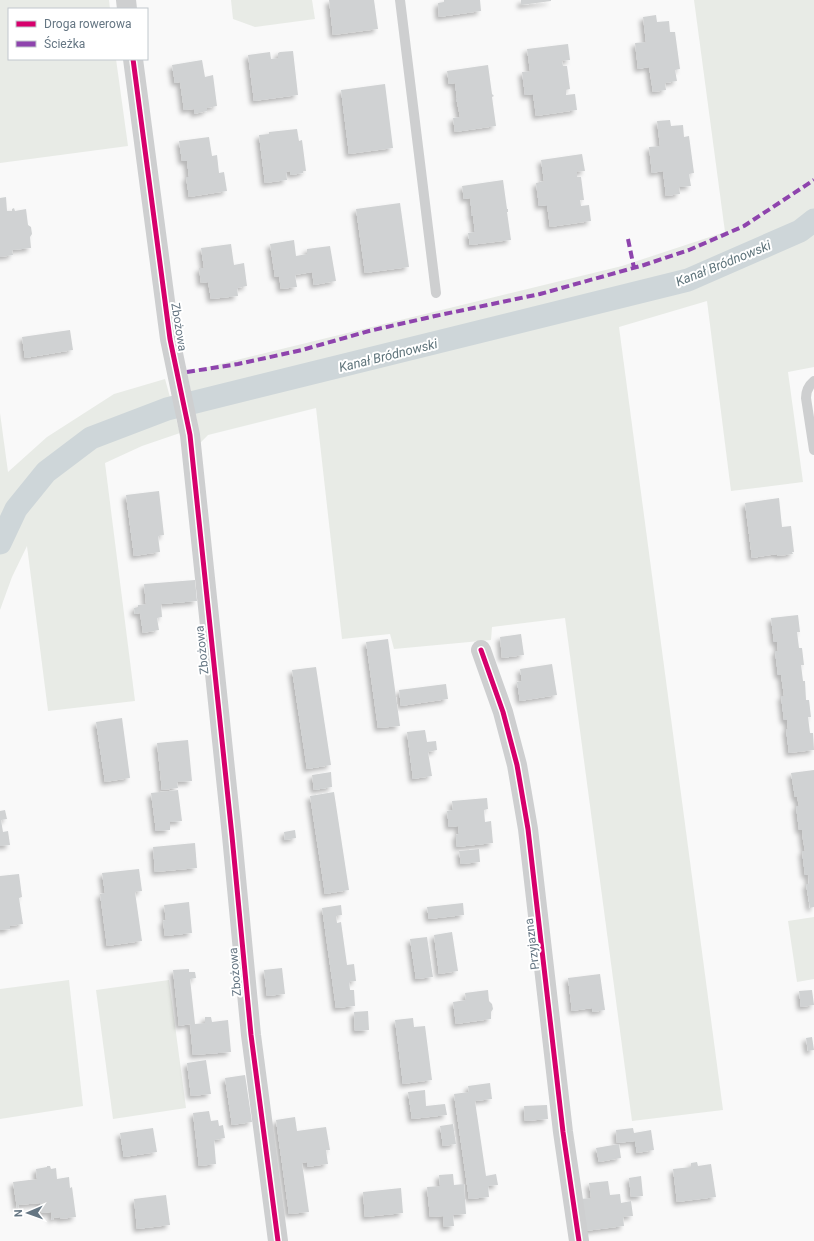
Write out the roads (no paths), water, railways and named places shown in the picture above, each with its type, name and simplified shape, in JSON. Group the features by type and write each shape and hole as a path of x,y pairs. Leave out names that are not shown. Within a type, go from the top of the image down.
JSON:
{"street":[{"name":"Zbożowa","path":"133,60 170,339 190,435 231,820 251,1035 278,1241"},
{"name":"Przyjazna","path":"481,650 503,712 517,765 528,829 563,1132 578,1241"}],"lane":[{"path":"400,0 436,293"},
{"path":"814,381 806,392 814,450"}],"waterway":[{"name":"Kanał Bródnowski","path":"0,543 16,509 46,472 91,438 167,409 688,280 800,231 814,220"}]}
